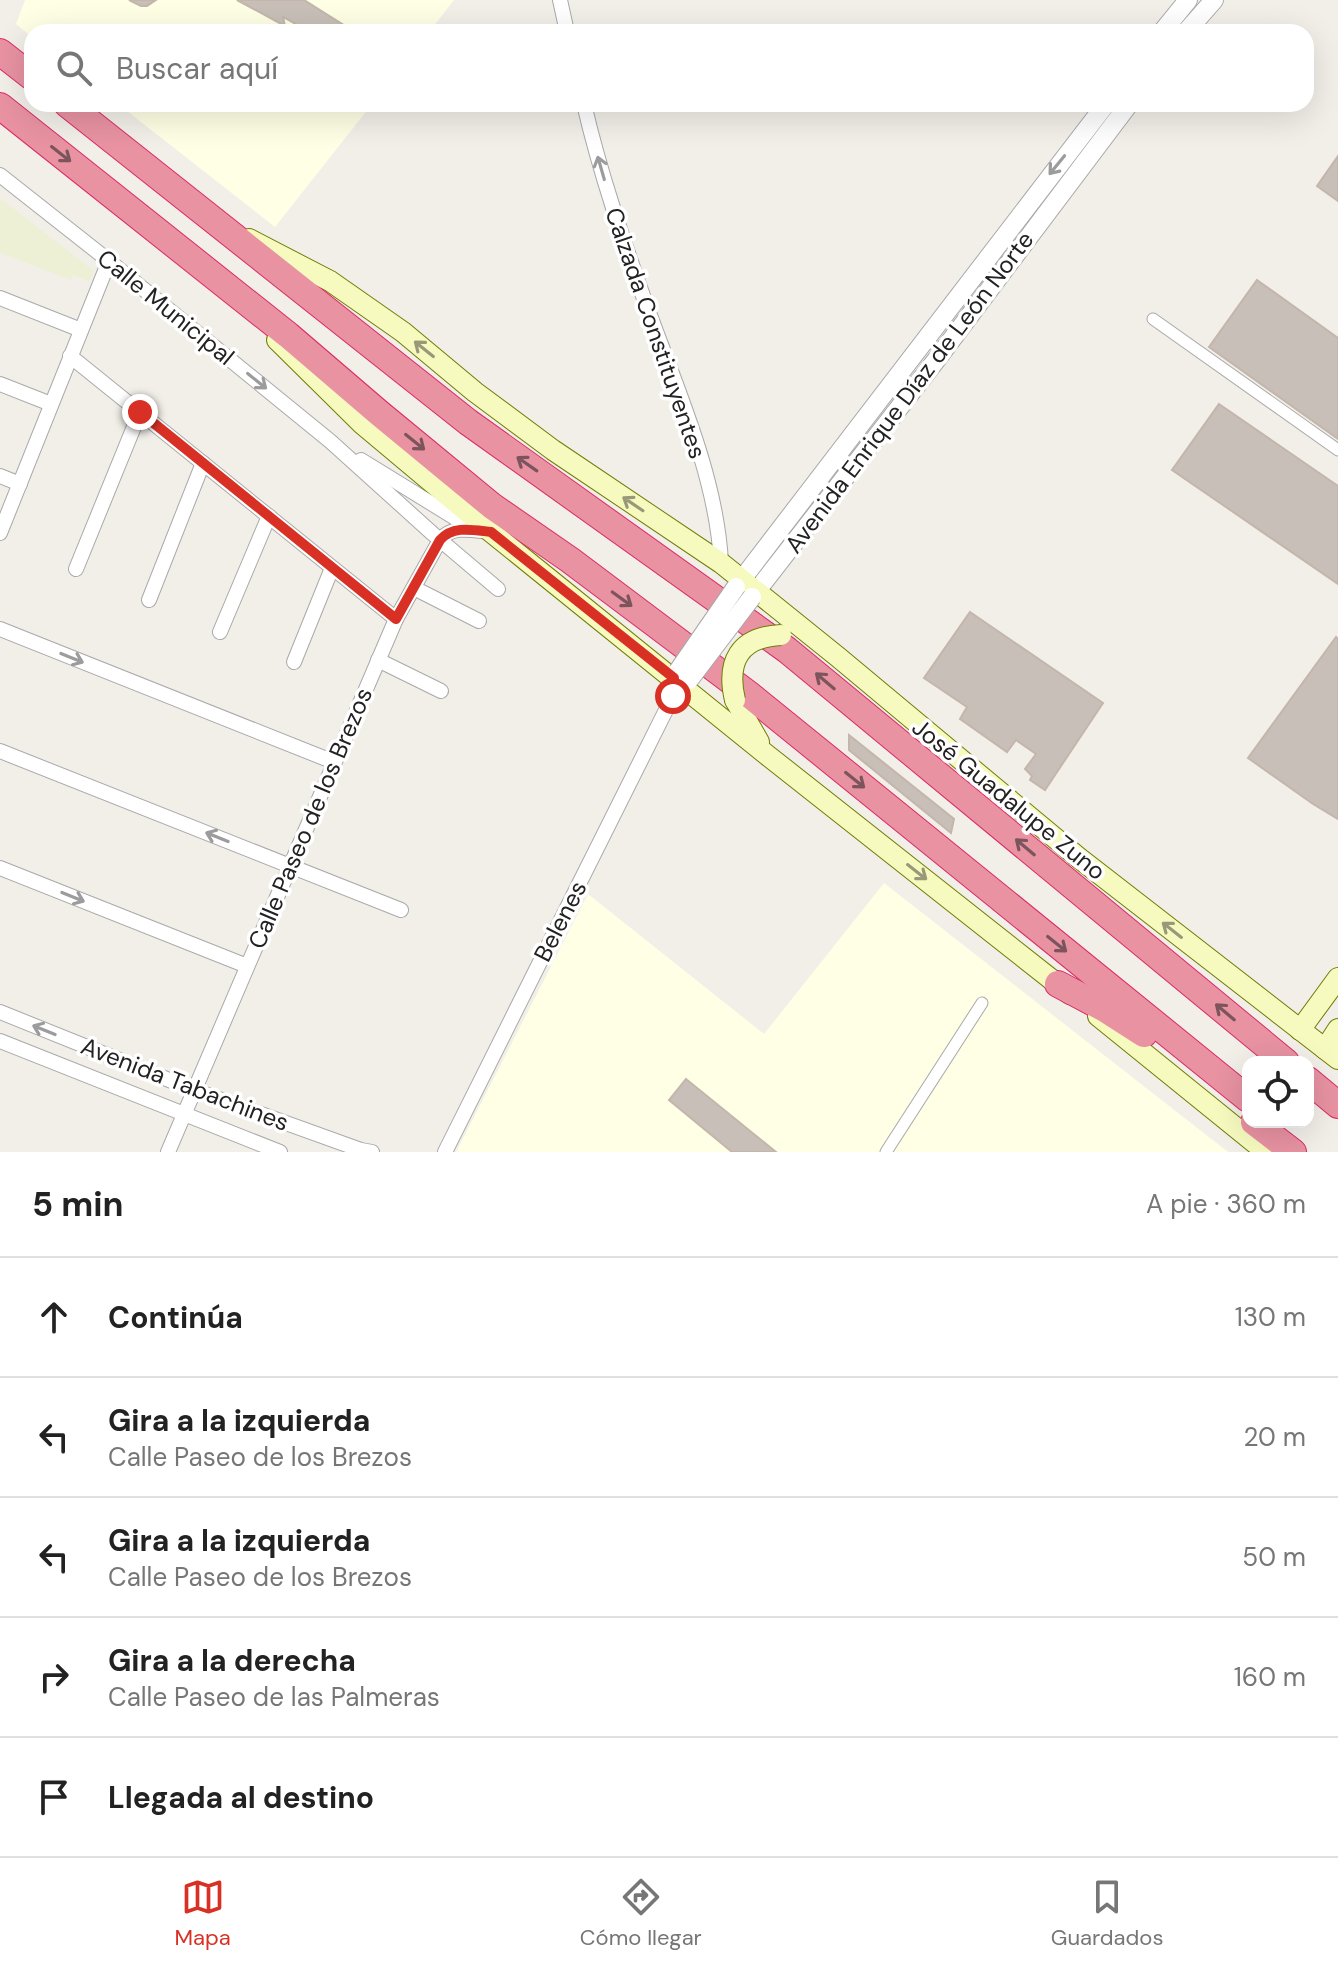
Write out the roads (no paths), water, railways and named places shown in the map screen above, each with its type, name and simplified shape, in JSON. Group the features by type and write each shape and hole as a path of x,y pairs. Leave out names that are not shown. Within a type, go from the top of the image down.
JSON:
{"highway":[{"path":"0,52 24,71"},
{"path":"0,106 224,283 492,506 570,560 751,696 1242,1094"},
{"path":"77,112 468,422 787,650 1279,1056"},
{"path":"1058,984 1094,1002 1153,1040 1253,1137 1293,1152"},
{"path":"1314,1085 1338,1105"},
{"path":"1283,1128 1313,1152"}],"main road":[{"name":"José Guadalupe Zuno","path":"221,225 330,281 403,332 475,392 553,450 721,563 747,588 838,657 1079,858 1332,1054"},
{"path":"224,283 339,403 483,531 680,683 1058,984"},
{"path":"767,755 735,700 731,671 740,652 758,639 781,635 808,642 838,657"},
{"path":"1300,1030 1338,978"},
{"path":"1332,1054 1338,1029"}],"street":[{"path":"560,0 565,24"},
{"path":"1168,24 1188,0"},
{"path":"1193,24 1214,0"},
{"name":"Calzada Constituyentes","path":"586,112 613,210 697,448 715,517 721,563"},
{"name":"Avenida Enrique Díaz de León Norte","path":"680,683 1100,112"},
{"name":"Avenida Enrique Díaz de León Norte","path":"747,588 937,359 1123,112"},
{"name":"Calle Municipal","path":"0,175 330,441 498,589"},
{"path":"0,533 109,261"},
{"path":"0,298 81,330"},
{"path":"1153,319 1338,450"},
{"path":"70,356 396,619"},
{"path":"0,384 51,404"},
{"path":"76,569 140,412"},
{"name":"Calle Municipal","path":"330,441 483,531"},
{"path":"149,600 203,463"},
{"path":"0,476 20,484"},
{"path":"220,632 269,516"},
{"path":"440,540 446,533 455,530 483,531"},
{"name":"Calle Paseo de los Brezos","path":"168,1152 396,619 440,540"},
{"path":"294,662 332,568"},
{"path":"414,588 479,621"},
{"path":"0,629 334,762"},
{"path":"378,660 441,691"},
{"name":"Belenes","path":"447,1150 680,683"},
{"path":"0,751 401,910"},
{"path":"0,868 247,966"},
{"path":"886,1152 982,1003"},
{"name":"Avenida Tabachines","path":"0,1012 194,1090 372,1152"},
{"name":"Avenida Tabachines","path":"0,1041 280,1152"},
{"path":"431,1152 447,1150"}]}
